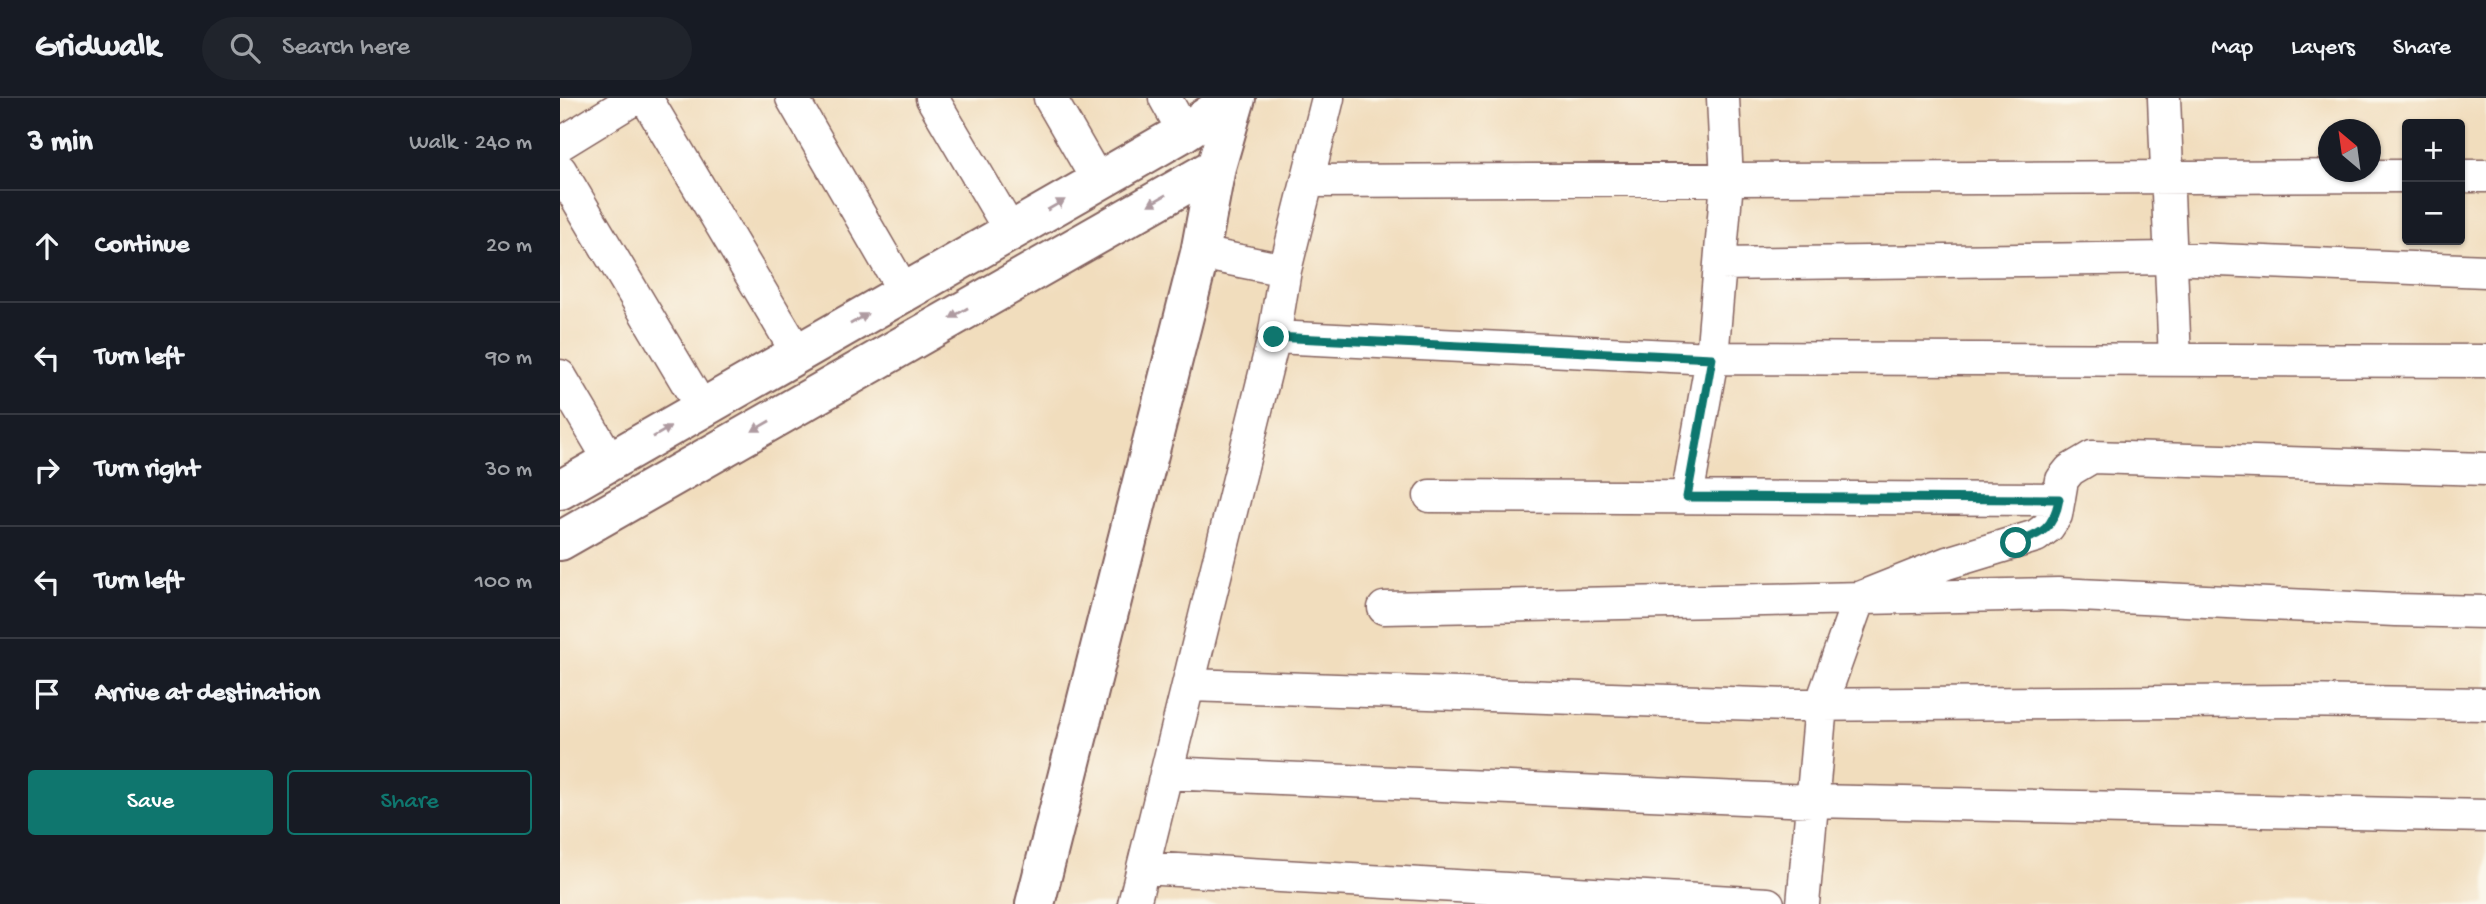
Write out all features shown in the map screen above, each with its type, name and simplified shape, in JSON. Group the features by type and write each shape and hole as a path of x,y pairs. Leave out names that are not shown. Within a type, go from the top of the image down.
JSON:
{"street":[{"path":"560,144 635,98"},
{"path":"646,98 799,354"},
{"path":"792,98 905,293"},
{"path":"932,98 1011,232"},
{"path":"1050,98 1098,181"},
{"path":"1165,98 1184,132"},
{"path":"560,490 1184,132 1236,98"},
{"path":"1035,904 1200,253 1216,167 1236,98"},
{"path":"1134,904 1274,337 1285,270 1328,98"},
{"path":"1687,497 1712,358 1727,181 1723,98"},
{"path":"2164,98 2175,360"},
{"path":"560,541 1216,167"},
{"path":"560,170 702,408"},
{"path":"1307,181 2402,176"},
{"path":"2465,176 2486,176"},
{"path":"1200,253 1285,270"},
{"path":"1720,264 2171,258 2486,271"},
{"path":"1274,337 1712,358 2486,361"},
{"path":"560,376 611,462"},
{"path":"1803,904 1821,705 1859,598 1947,563 2036,536 2048,527 2056,515 2062,480 2070,470 2092,457 2486,469"},
{"path":"1430,496 2059,499"},
{"path":"1384,608 2058,594 2486,612"},
{"path":"1188,684 1821,705 2281,701 2486,704"},
{"path":"1166,772 1812,802 2486,816"},
{"path":"1143,868 1768,904"}],"route":[{"path":"1274,337 1712,358 1687,497 2059,499 2056,515 2048,527 2036,536 2016,543"}]}
